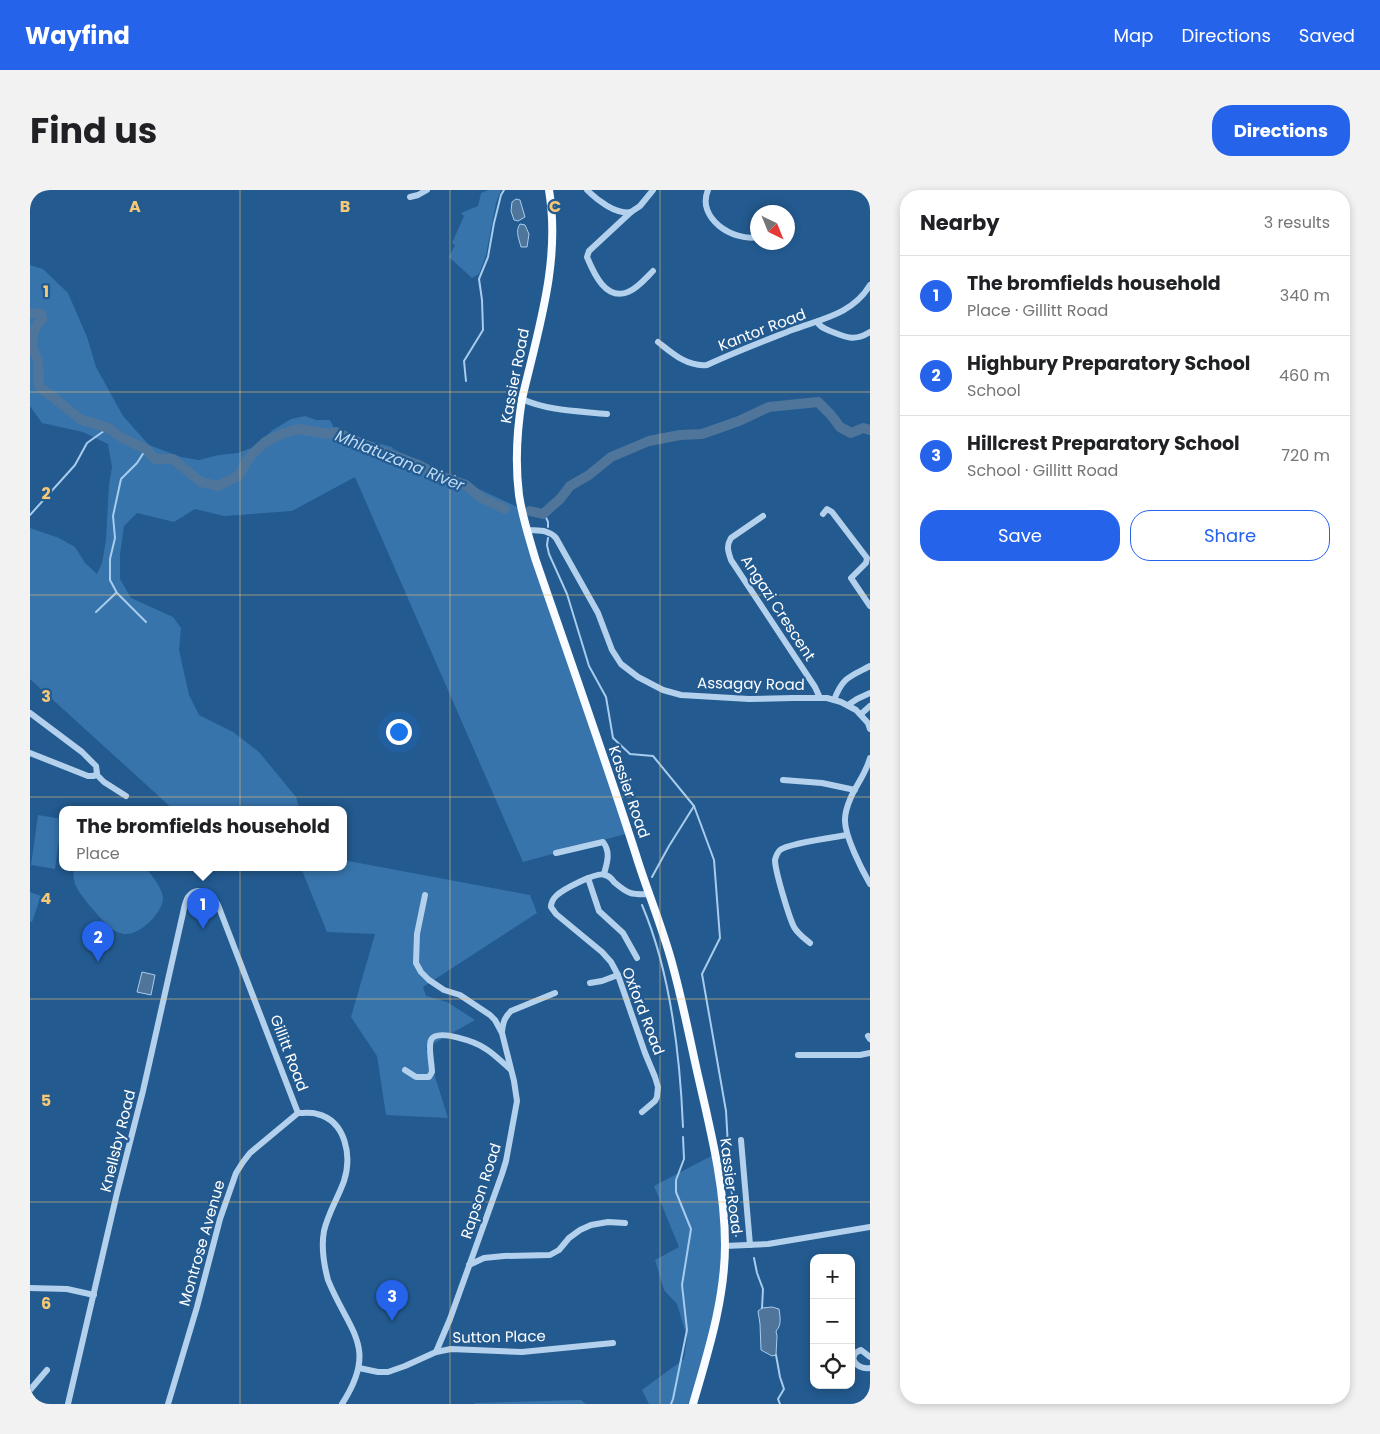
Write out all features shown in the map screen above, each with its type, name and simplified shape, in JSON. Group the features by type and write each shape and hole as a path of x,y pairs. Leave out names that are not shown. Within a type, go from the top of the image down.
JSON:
{"main road":[{"name":"Kassier Road","path":"549,190 552,225 550,276 522,399 517,459 519,494 535,558 650,894 671,961 681,996 721,1189 725,1246 718,1307 710,1344 692,1404"}],"street":[{"path":"410,197 418,196 427,190"},
{"path":"587,190 616,210 623,213 631,212"},
{"path":"653,271 638,286 629,292 619,294 611,292 601,284 587,258 589,251 640,206 654,190"},
{"path":"708,190 706,207 710,216 723,229 735,236 750,238"},
{"name":"Kantor Road","path":"658,342 683,360 694,365 702,365 837,315 864,296 870,285"},
{"path":"816,322 823,329 842,337 854,338 870,332"},
{"path":"522,399 534,404 570,411 607,414"},
{"path":"823,514 827,509 832,512 867,558 866,563 851,577 870,606"},
{"name":"Angazi Crescent","path":"762,516 728,542 731,560 816,688 820,698"},
{"name":"Assagay Road","path":"527,530 546,531 556,538 598,613 612,650 621,664 638,677 663,690 686,695 749,699 820,698 834,700 848,705 862,714 870,729"},
{"path":"834,700 844,681 870,666"},
{"path":"848,705 870,693"},
{"path":"862,714 870,706"},
{"path":"30,713 88,758 97,768 96,774"},
{"path":"30,753 88,776 96,774"},
{"path":"870,758 845,813 844,821 870,884"},
{"path":"96,774 126,796"},
{"path":"783,780 842,786 855,790"},
{"path":"810,943 800,935 791,920 777,874 776,856 781,850 789,846 848,834"},
{"path":"556,853 603,842 606,845 608,854 604,874 627,893 635,895 650,894"},
{"name":"Oxford Road","path":"604,874 596,874 557,895 552,901 551,907 556,914 602,952 611,962 618,976 658,1087 655,1101 642,1112"},
{"path":"588,878 599,911 623,933 637,958"},
{"name":"Gillitt Road","path":"200,892 210,894 218,906 298,1113 317,1114 330,1121 340,1130 347,1145 347,1168 344,1182 328,1219 322,1247 328,1280 356,1336 360,1354 359,1368 352,1388 342,1404"},
{"name":"Knellsby Road","path":"68,1404 143,1091 185,903 189,896 200,892"},
{"name":"Rapson Road","path":"425,895 417,934 416,963 428,980 444,990 460,995 495,1020 502,1033 517,1101 506,1161 450,1319 436,1352"},
{"path":"590,983 618,976"},
{"path":"502,1033 505,1017 511,1011 555,993"},
{"path":"406,1070 416,1077 429,1077 432,1072 429,1043 431,1038 438,1035 452,1036 485,1048 511,1069"},
{"path":"798,1055 870,1054"},
{"name":"Montrose Avenue","path":"168,1404 197,1307 220,1219 236,1172 250,1153 298,1113"},
{"path":"741,1140 750,1245"},
{"path":"469,1265 484,1258 550,1255 559,1250 569,1238 591,1225 608,1222 625,1223"},
{"path":"725,1246 768,1244 870,1227"},
{"path":"30,1288 67,1289 94,1295"},
{"name":"Sutton Place","path":"359,1368 388,1372 436,1352 451,1349 522,1352 613,1343"},
{"path":"870,1357 861,1350 855,1353 853,1357 854,1362 858,1366 870,1368"},
{"path":"30,1390 47,1370"}],"shaded area":[{"path":"489,190 501,190 496,203 486,255 479,274 472,278 449,257 455,245 452,243 464,216 461,213 478,206 481,193"},
{"path":"516,199 520,200 525,217 518,221 514,220 511,211 512,202"},
{"path":"520,224 525,225 529,234 527,247 521,247 518,238"},
{"path":"30,265 43,269 68,293 87,337 96,367 123,416 149,445 181,457 199,460 238,453 251,448 273,430 291,419 305,416 316,420 330,420 336,432 392,447 522,509 629,833 523,862 355,477 292,511 224,516 195,509 174,522 137,513 124,526 120,554 120,579 131,598 173,617 181,628 179,650 189,695 199,715 233,732 259,752 296,797 299,806 170,806 30,679 30,528 59,538 75,547 85,563 97,574 102,563 106,540 109,485 112,467 108,444 83,432 42,423 30,406"},
{"path":"38,815 59,818 59,840 55,869 31,865"},
{"path":"347,861 530,895 537,913 423,987 426,996 447,1002 475,1020 426,1048 448,1118 386,1115 377,1056 351,1017 375,934 327,932 302,871 347,871"},
{"path":"148,871 161,890 162,904 155,917 136,931 124,934 113,930 78,891 74,872"},
{"path":"30,892 41,896 32,922 30,921"},
{"path":"142,972 155,975 151,995 137,992"},
{"path":"715,1154 724,1223 720,1300 693,1404 649,1404 642,1390 684,1359 687,1337 677,1304 664,1290 655,1260 679,1247 654,1186"},
{"path":"772,1307 779,1309 780,1321 776,1331 776,1355 772,1356 761,1350 758,1311 762,1308"},
{"path":"581,1400 586,1404 474,1404 474,1403"}],"waterway":[{"path":"466,381 464,361 483,330 479,279 488,257 494,223 504,190"},
{"name":"Mhlatuzana River","path":"30,313 41,314 42,319 36,326 33,334 32,347 38,360 39,387 80,419 108,428 124,439 146,449 155,459 173,459 201,482 218,486 238,476 250,457 265,442 284,433 299,429 328,434 336,432 421,466 437,475 466,485 480,497 505,509"},
{"name":"Mhlatuzana River","path":"530,511 543,514 560,499 570,486 589,475 611,457 649,441 680,435 702,434 739,421 769,407 818,402 840,427 851,433 863,428 870,430"},
{"path":"30,515 75,465 87,443 108,428"},
{"path":"146,449 137,463 121,479 113,516 115,538 110,559 110,580 117,593 146,622"},
{"name":"Mhlatuzana River","path":"453,481 455,476"},
{"path":"544,513 548,527"},
{"path":"548,538 549,554 567,594 589,666 606,697 613,738 630,754 653,756 694,806 714,860 720,938 702,974 726,1111 736,1236"},
{"path":"96,612 116,593"},
{"path":"652,877 694,806"},
{"path":"642,905 652,931 667,986 676,1043 683,1127"},
{"path":"671,1404 687,1330 682,1285 691,1229 676,1192 676,1180 684,1159 683,1137"},
{"path":"754,1258 763,1289 762,1308"},
{"path":"776,1355 784,1389 778,1399 780,1404"}],"place":[{"name":"The bromfields household","path":"203,929"},
{"name":"Highbury Preparatory School","path":"98,962"},
{"name":"Hillcrest Preparatory School","path":"392,1321"}]}
